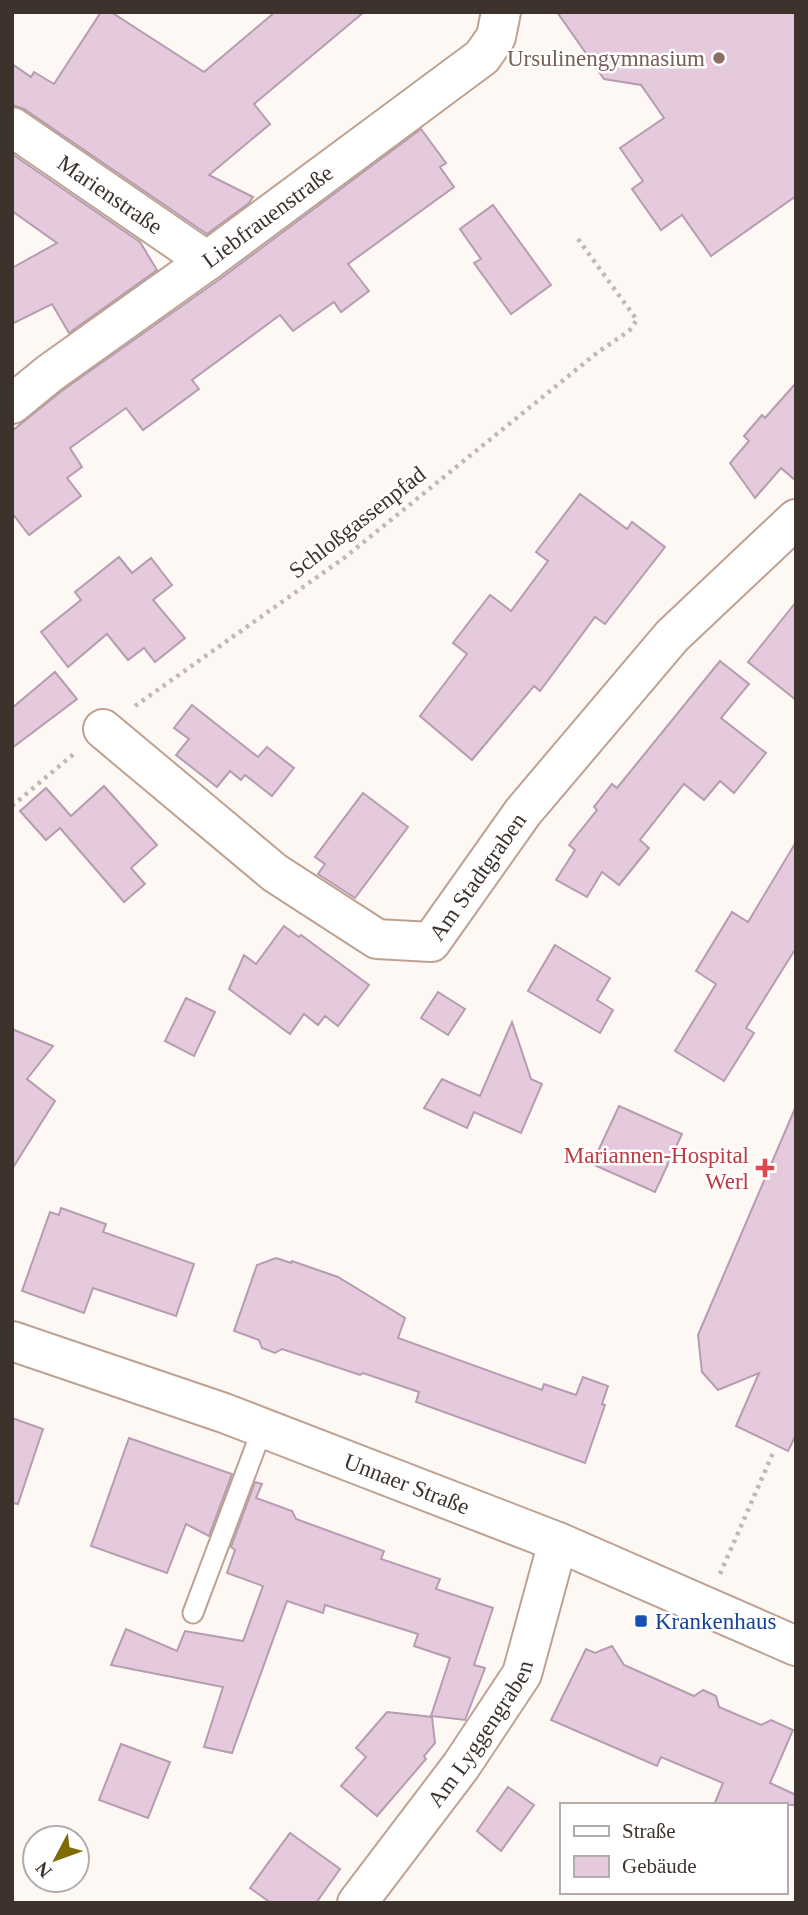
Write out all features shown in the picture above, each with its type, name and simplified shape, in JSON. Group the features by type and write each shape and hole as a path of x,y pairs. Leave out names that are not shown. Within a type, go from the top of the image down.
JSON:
{"street":[{"name":"Liebfrauenstraße","path":"12,404 50,373 207,261 482,57 496,37 501,12"},
{"name":"Marienstraße","path":"12,127 207,261"},
{"path":"12,373 50,373"},
{"name":"Am Stadtgraben","path":"103,729 275,873 377,939 431,942 523,812 672,636 796,519"},
{"name":"Unnaer Straße","path":"12,1341 263,1427 558,1542 796,1646"},
{"name":"Am Lyggengraben","path":"357,1903 461,1766 522,1674 558,1542"}],"lane":[{"path":"193,1613 263,1427"}],"path":[{"name":"Schloßgassenpfad","path":"12,806 103,729 344,558 587,361 629,331 637,320 578,239"},
{"path":"706,1606 773,1453"}],"building":[{"path":"101,12 111,12 204,72 275,12 364,12 254,104 270,124 209,175 253,197 249,203 207,234 24,109 12,105 12,64 31,77 34,72 54,84"},
{"path":"557,12 796,12 796,196 711,256 682,215 661,230 632,189 643,181 620,148 664,118 641,85 604,79"},
{"path":"421,129 446,163 440,167 454,187 348,264 369,291 341,312 334,302 293,331 280,315 192,380 199,389 143,430 126,408 70,448 82,467 67,478 81,496 29,535 12,513 12,431 63,390 220,279"},
{"path":"12,154 140,242 157,270 69,333 52,304 12,324 12,268 57,243 12,211"},
{"path":"493,205 551,285 511,314 474,263 481,259 460,229"},
{"path":"796,383 796,481 781,468 755,498 730,463 749,441 744,436 762,415 765,418"},
{"path":"580,494 627,529 632,522 665,547 605,624 595,617 540,691 534,686 472,760 420,716 467,654 453,643 490,595 511,611 548,561 536,552"},
{"path":"119,557 132,573 151,558 172,585 153,600 185,638 155,662 144,648 128,660 107,634 68,667 41,632 81,600 75,592"},
{"path":"796,602 796,700 748,662"},
{"path":"720,661 749,684 721,718 766,753 734,793 720,781 704,800 684,784 640,840 649,848 619,885 602,872 587,897 556,880 575,850 569,845 597,810 594,807 612,784 617,788"},
{"path":"55,672 77,699 12,748 12,708"},
{"path":"192,705 258,757 267,747 294,768 272,796 245,775 241,780 230,771 217,787 176,755 189,739 174,728"},
{"path":"104,786 157,845 131,868 145,884 124,902 60,828 46,840 20,811 46,788 71,816"},
{"path":"363,793 408,827 355,898 318,874 325,864 315,857"},
{"path":"796,842 796,948 746,1028 754,1033 724,1081 675,1051 716,984 696,971 732,912 748,922"},
{"path":"284,926 299,937 301,935 369,985 338,1026 325,1016 318,1025 304,1014 290,1034 229,989 244,955 256,964"},
{"path":"555,945 610,978 597,1000 613,1010 600,1033 528,991"},
{"path":"438,992 465,1009 448,1035 421,1018"},
{"path":"186,998 215,1012 194,1056 165,1041"},
{"path":"512,1022 531,1079 542,1084 521,1133 474,1112 467,1128 424,1108 442,1079 480,1096"},
{"path":"12,1029 53,1046 27,1079 55,1101 12,1169"},
{"path":"619,1106 682,1134 655,1192 592,1164"},
{"path":"796,1106 796,1435 788,1451 736,1426 759,1373 718,1390 702,1372 698,1335"},
{"path":"61,1208 106,1224 103,1232 194,1264 176,1316 93,1288 84,1313 22,1291 50,1212 59,1215"},
{"path":"276,1258 338,1277 405,1318 398,1338 542,1390 544,1384 576,1395 583,1377 608,1386 602,1404 605,1405 585,1463 416,1402 419,1392 282,1349 275,1353 262,1348 259,1340 234,1331 257,1265"},
{"path":"12,1418 43,1429 18,1504 12,1503"},
{"path":"129,1438 232,1474 209,1536 186,1524 167,1573 91,1546"},
{"path":"255,1482 262,1484 256,1498 292,1511 296,1519 384,1551 381,1559 440,1579 436,1589 493,1608 474,1665 485,1668 465,1720 431,1716 450,1658 414,1646 418,1634 325,1605 323,1613 287,1601 232,1753 204,1747 223,1687 111,1665 126,1629 177,1651 185,1631 243,1641 263,1586 227,1573 235,1550 231,1547"},
{"path":"612,1646 624,1665 694,1696 703,1690 716,1696 719,1707 761,1725 771,1720 793,1730 770,1783 796,1795 796,1805 715,1803 723,1783 661,1757 657,1766 551,1720 586,1649 595,1653"},
{"path":"387,1712 432,1717 435,1743 424,1756 426,1759 377,1816 341,1786 366,1757 356,1748"},
{"path":"121,1744 170,1762 148,1818 99,1800"},
{"path":"508,1787 534,1805 501,1851 477,1831"},
{"path":"290,1833 340,1869 316,1903 271,1903 250,1888"}],"place":[{"name":"Ursulinengymnasium","path":"719,58"},
{"name":"Mariannen-Hospital Werl","path":"765,1168"},
{"name":"Krankenhaus","path":"641,1621"}]}
